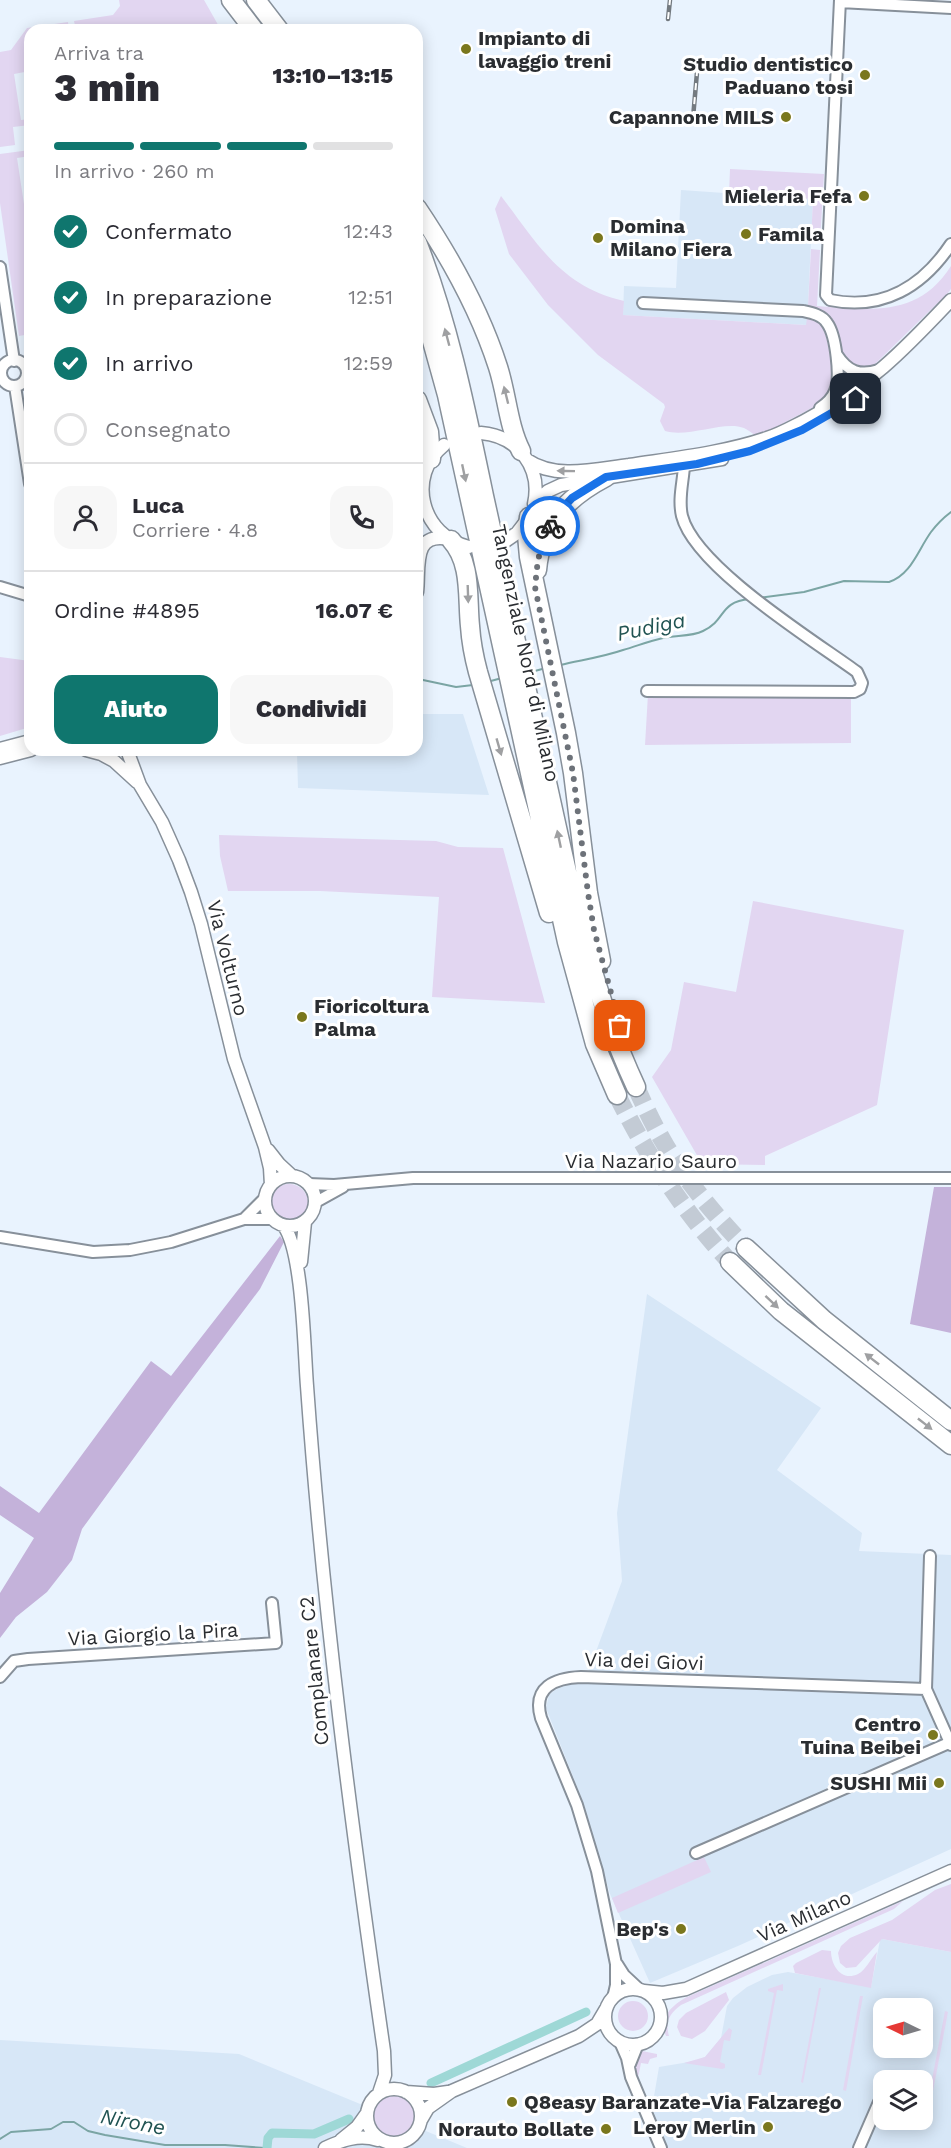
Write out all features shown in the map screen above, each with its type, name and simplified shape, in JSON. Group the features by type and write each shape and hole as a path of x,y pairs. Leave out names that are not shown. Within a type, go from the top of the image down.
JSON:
{"highway":[{"path":"231,0 249,24"},
{"path":"256,0 274,24"},
{"path":"423,218 454,267 487,338 499,368 515,437 524,455"},
{"name":"Tangenziale Nord di Milano","path":"423,260 442,316 459,384 578,986 595,1044 617,1095 591,1047 579,1016 483,691 469,624 465,568 461,555 450,540"},
{"name":"Tangenziale Nord di Milano","path":"423,308 513,662"},
{"path":"423,416 429,432 431,459"},
{"path":"535,587 538,559 550,525 572,498 606,477"},
{"path":"532,511 528,548 535,587"},
{"name":"Tangenziale Nord di Milano","path":"517,681 583,939 614,1036 636,1087 594,930 573,773 535,587"},
{"path":"746,1248 824,1320 951,1421"},
{"path":"730,1262 782,1311 951,1445"}],"street":[{"path":"951,8 840,1 825,291 827,298 845,302 867,301 912,287 938,263 951,244"},
{"path":"0,267 14,360"},
{"path":"481,433 504,439 539,467 554,471 594,470 730,449 770,437 837,402 886,367 951,300"},
{"path":"643,303 803,311 822,317 828,324 835,352 836,389 831,399 820,408 788,424 781,432"},
{"path":"504,542 520,530 543,494 555,486 684,466 750,451 784,439 819,422 856,399 891,372 951,311"},
{"path":"835,352 844,365 855,373 869,373 886,367"},
{"path":"24,367 14,360 9,361 3,367 1,376 6,384 15,386 24,379"},
{"path":"15,386 24,445"},
{"path":"423,476 431,459 444,445"},
{"path":"524,455 535,482 532,511"},
{"path":"646,692 849,693 860,689 862,681 857,672 747,593 710,557 686,528 681,514 680,501 684,466"},
{"path":"423,499 430,520 450,540"},
{"path":"423,547 432,540 440,538 469,547"},
{"path":"0,587 24,594"},
{"path":"0,749 24,743"},
{"path":"0,758 24,752"},
{"name":"Via Volturno","path":"105,756 114,761 140,785"},
{"name":"Via Volturno","path":"129,756 140,785 162,822 180,860 191,892 234,1059 265,1147 271,1185"},
{"name":"Via Volturno","path":"265,1147 292,1176"},
{"path":"244,1219 265,1198 271,1185 280,1178 299,1177 309,1184 315,1194 316,1202 312,1214 305,1222 295,1226 284,1226 272,1219 266,1209 265,1198"},
{"name":"Via Nazario Sauro","path":"309,1184 352,1184 396,1178 951,1178"},
{"name":"Via Nazario Sauro","path":"316,1202 352,1184"},
{"path":"0,1237 93,1252 130,1250 171,1242 244,1219 272,1219"},
{"name":"Complanare C2","path":"299,1284 305,1222"},
{"name":"Complanare C2","path":"284,1226 292,1240 299,1284 317,1522 338,1715 384,2051 385,2075 380,2093"},
{"path":"696,1853 951,1743 926,1689 930,1556"},
{"name":"Via Giorgio la Pira","path":"0,1677 14,1661 28,1659 242,1647 276,1643 272,1602"},
{"name":"Via dei Giovi","path":"616,1964 603,1896 588,1839 539,1711 540,1697 547,1687 560,1679 581,1677 926,1689"},
{"name":"Via Milano","path":"661,2021 674,1997 686,1989 951,1872"},
{"path":"579,2036 607,2035 638,2044 653,2037 661,2021 661,2012 657,2003 624,1975 616,1964"},
{"path":"616,1964 616,1985 605,2014 607,2028 624,2048 633,2082 662,2148"},
{"name":"Via Milano","path":"642,1990 663,1992 686,1989"},
{"path":"413,2148 415,2134 428,2108 452,2091 579,2036 597,2024 610,2002 625,1990 642,1990"},
{"path":"630,2067 631,2058 638,2044"},
{"name":"Complanare C2","path":"384,2051 402,2090"},
{"path":"338,2142 357,2127 367,2113 371,2102 380,2093 392,2089 434,2094 452,2091"},
{"path":"402,2090 418,2103 421,2120"},
{"path":"367,2113 369,2126 376,2137 389,2144"},
{"path":"859,2148 873,2116"},
{"path":"325,2148 350,2139 369,2137 389,2144 403,2142 415,2134"}],"shaded area":[{"path":"119,0 204,0 218,24 75,24 74,21 113,15 120,6"},
{"path":"24,32 24,72 14,74 21,120 24,120 24,126 13,127 15,145 0,147 0,52 11,50"},
{"path":"24,151 24,157 17,158 24,204 24,335 19,336 0,203 0,154"},
{"path":"730,169 824,174 820,242 811,241 813,199 729,194"},
{"path":"681,190 813,199 807,325 623,315 624,286 676,288"},
{"path":"501,196 552,261 583,285 624,301 623,315 806,325 807,318 817,321 825,334 832,367 831,388 827,396 822,402 771,431 757,436 736,426 674,433 665,431 660,421 664,404 598,355 548,305 509,254 495,209"},
{"path":"811,249 820,250 817,306 874,309 908,303 938,283 951,266 951,289 874,365 855,368 842,356 830,318 818,309 808,306"},
{"path":"841,371 863,377 837,395"},
{"path":"0,657 24,660 24,729 0,736"},
{"path":"648,694 851,696 851,743 645,745"},
{"path":"423,714 463,714 489,795 298,788 297,756 423,756"},
{"path":"219,835 436,841 458,847 503,848 545,1003 432,997 439,897 320,891 228,891 220,856"},
{"path":"753,901 904,930 877,1105 765,1156 765,1165 702,1164 652,1077 671,1050 684,982 736,992"},
{"path":"289,1184 302,1190 308,1203 302,1216 289,1222 276,1216 270,1203 276,1190"},
{"path":"934,1187 951,1187 951,1333 910,1324"},
{"path":"280,1236 284,1242 260,1289 82,1529 72,1560 47,1592 16,1617 0,1638 0,1593 34,1538 0,1515 0,1486 39,1513 151,1361 171,1376"},
{"path":"647,1294 821,1408 777,1470 862,1533 859,1551 951,1555 951,1849 738,1946 650,1983 610,1894 583,1802 546,1708 549,1695 555,1690 569,1684 584,1684 622,1581 617,1513"},
{"path":"704,1857 711,1872 618,1913 612,1898"},
{"path":"951,1884 951,1952 882,1939 856,1967 846,1968 840,1963 838,1953 841,1946 850,1938 892,1920 935,1890"},
{"path":"903,1901 894,1909 681,2005 669,2019 669,2036 666,2036 664,2024 667,2014 685,1998"},
{"path":"882,1939 951,1952 951,2148 668,2148 652,2108 659,2067 705,2057 721,2038 727,2006 733,1998 747,1987 772,1975 788,1972 871,1987"},
{"path":"822,1950 831,1951 835,1967 847,1976 861,1972 877,1952 871,1988 795,1973 793,1966 796,1963"},
{"path":"783,1984 783,1991 777,1990 761,2075 758,2075 774,1993 768,1989"},
{"path":"819,1988 821,1988 803,2083 801,2082"},
{"path":"726,1992 729,2000 705,2031 692,2039 681,2036 677,2027 679,2020 686,2013"},
{"path":"860,1996 863,1996 846,2091 843,2090"},
{"path":"633,2001 644,2005 648,2016 644,2027 633,2031 622,2027 618,2016 622,2005"},
{"path":"945,2011 948,2012 933,2091 933,2074"},
{"path":"729,2028 732,2030 730,2041 724,2040 720,2062 725,2064 725,2068 684,2063 705,2057"},
{"path":"0,2040 239,2054 467,2148 0,2148"},
{"path":"642,2051 657,2054 657,2057 650,2059 648,2064 641,2063 638,2078 635,2064"},
{"path":"394,2095 409,2101 415,2116 409,2131 394,2137 379,2131 373,2116 379,2101"}],"waterway":[{"name":"Pudiga","path":"759,598 804,592 844,581 889,582 897,579 909,568 931,532 951,512"},
{"name":"Pudiga","path":"560,665 608,655 663,638 698,633 711,627 733,604 750,599"},
{"name":"Pudiga","path":"531,672 546,668"},
{"name":"Pudiga","path":"487,682 502,678"},
{"name":"Pudiga","path":"423,680 456,687 473,685"},
{"path":"431,2083 586,2012"},
{"path":"267,2148 268,2138 272,2133 314,2134 349,2119"},
{"name":"Nirone","path":"0,2139 11,2132 51,2129 63,2122 74,2122 88,2131 165,2145 265,2148"}],"tunnel":[{"path":"636,1087 656,1128 681,1170 746,1248"},
{"path":"617,1095 667,1183 730,1262"}],"railway":[{"path":"668,19 670,0"},
{"path":"693,118 698,61"}],"way so far":[{"path":"550,526 538,559 535,587 567,733 594,930 604,975 620,1026"}],"place":[{"name":"Impianto di lavaggio treni","path":"466,49"},
{"name":"Studio dentistico Paduano tosi","path":"865,75"},
{"name":"Capannone MILS","path":"786,117"},
{"name":"Mieleria Fefa","path":"864,196"},
{"name":"Famila","path":"746,234"},
{"name":"Domina Milano Fiera","path":"598,238"},
{"name":"Fioricoltura Palma","path":"302,1017"},
{"name":"Centro Tuina Beibei","path":"933,1735"},
{"name":"SUSHI Mii","path":"939,1783"},
{"name":"Bep's","path":"681,1929"},
{"name":"Q8easy Baranzate-Via Falzarego","path":"512,2102"},
{"name":"Leroy Merlin","path":"768,2127"},
{"name":"Norauto Bollate","path":"606,2129"}],"route":[{"path":"550,526 572,498 606,477 697,464 750,451 784,439 819,422 856,399"}]}
